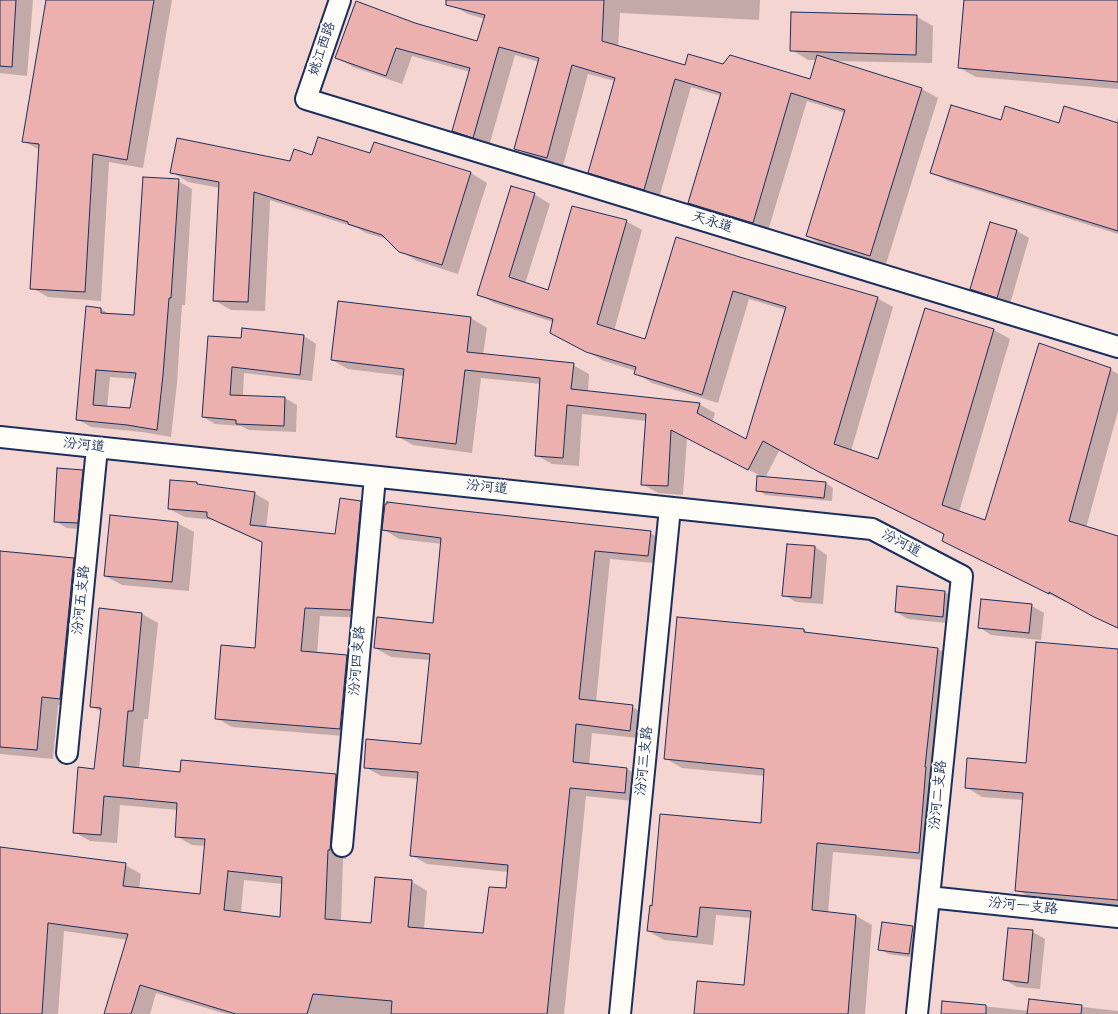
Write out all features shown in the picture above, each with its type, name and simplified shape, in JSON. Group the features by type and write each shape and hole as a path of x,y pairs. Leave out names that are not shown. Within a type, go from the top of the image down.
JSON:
{"street":[{"name":"姚江西路","path":"306,99 340,0"},
{"name":"天永道","path":"306,99 1118,347"},
{"name":"汾河道","path":"0,437 872,529 962,576"},
{"name":"汾河五支路","path":"67,753 98,448"},
{"name":"汾河四支路","path":"342,846 375,477"},
{"name":"汾河三支路","path":"620,1014 670,508"},
{"name":"汾河二支路","path":"917,1014 962,576"},
{"name":"汾河一支路","path":"929,897 1118,917"}],"shaded area":[{"path":"0,0 1118,0 1118,1014 0,1014"}],"building":[{"path":"0,0 16,0 12,67 0,66"},
{"path":"46,0 154,0 127,160 93,154 85,292 30,289 39,144 22,142"},
{"path":"446,0 604,0 602,41 685,65 688,54 723,64 730,55 810,79 817,55 922,88 870,256 806,236 845,110 791,93 753,223 688,203 721,93 675,79 644,190 588,173 615,78 572,65 547,158 514,149 539,58 499,47 473,138 452,131 470,68 396,48 386,76 335,58 356,1 415,23 477,41 485,15 446,5"},
{"path":"964,0 1118,0 1118,82 958,68"},
{"path":"791,12 917,15 916,55 790,51"},
{"path":"951,105 1001,120 1005,106 1059,123 1064,106 1118,123 1118,231 930,173"},
{"path":"318,137 370,153 374,142 471,172 442,265 399,252 382,235 254,192 248,302 213,301 219,182 170,173 177,138 290,161 294,149 312,155"},
{"path":"143,177 179,179 171,298 169,298 157,430 76,420 86,306 101,308 101,313 134,315","holes":["96,370 136,373 130,408 93,405"]},
{"path":"511,186 535,193 509,277 548,290 572,206 627,220 597,324 645,339 676,237 878,297 834,444 878,459 925,308 994,329 942,505 985,520 1039,343 1111,368 1069,521 1118,536 1118,628 1049,592 1049,594 942,541 944,534 819,472 763,441 748,470 671,430 668,486 641,485 646,414 567,405 563,458 535,456 540,378 465,370 456,444 396,437 404,369 331,360 338,301 471,317 467,352 574,363 571,389 700,403 697,413 746,439 786,307 733,291 702,395 634,374 636,367 586,352 550,333 553,319 477,295"},
{"path":"990,222 1017,230 997,298 970,289"},
{"path":"242,328 304,335 300,375 232,367 230,395 285,397 284,426 236,424 236,420 202,417 208,336 241,338"},
{"path":"57,468 83,470 78,523 54,522"},
{"path":"757,476 826,482 824,498 756,491"},
{"path":"170,480 197,482 197,484 255,492 250,525 335,534 340,498 361,501 351,610 305,608 301,651 347,655 340,729 215,719 221,645 255,648 262,542 207,517 207,512 168,509"},
{"path":"387,502 651,531 648,556 595,551 579,699 633,705 630,731 576,724 573,762 627,768 625,793 570,788 547,1014 391,1014 392,1001 313,994 307,1014 236,1014 140,985 131,1014 104,1014 128,934 48,923 42,1014 0,1014 0,847 126,863 123,886 200,894 205,839 175,837 177,803 104,796 101,835 73,833 78,767 94,769 101,708 90,707 99,608 142,613 133,711 128,711 123,766 180,772 181,760 336,774 330,850 328,850 325,919 371,923 375,877 412,880 408,927 483,933 489,887 506,888 508,865 410,856 418,772 364,768 366,739 421,744 430,654 374,648 377,617 433,623 441,538 382,530 385,504","holes":["228,871 282,877 280,917 224,910"]},
{"path":"110,515 178,522 172,582 104,576"},
{"path":"787,544 815,546 811,598 782,596"},
{"path":"0,551 74,558 60,699 42,697 37,750 0,747"},
{"path":"897,586 945,591 943,617 895,612"},
{"path":"981,599 1032,604 1029,633 978,628"},
{"path":"677,617 804,629 804,632 938,648 925,767 919,853 817,843 812,910 856,915 848,1014 694,1014 697,981 744,985 751,911 700,907 697,937 647,931 650,905 652,906 660,814 761,823 764,769 664,759"},
{"path":"1036,642 1118,649 1118,900 1015,891 1023,793 965,788 967,758 1026,763"},
{"path":"882,922 913,926 909,954 878,950"},
{"path":"1008,928 1033,930 1028,983 1003,980"},
{"path":"1029,999 1082,1005 1081,1014 1027,1014"},
{"path":"942,1001 986,1005 986,1014 941,1014"}]}
